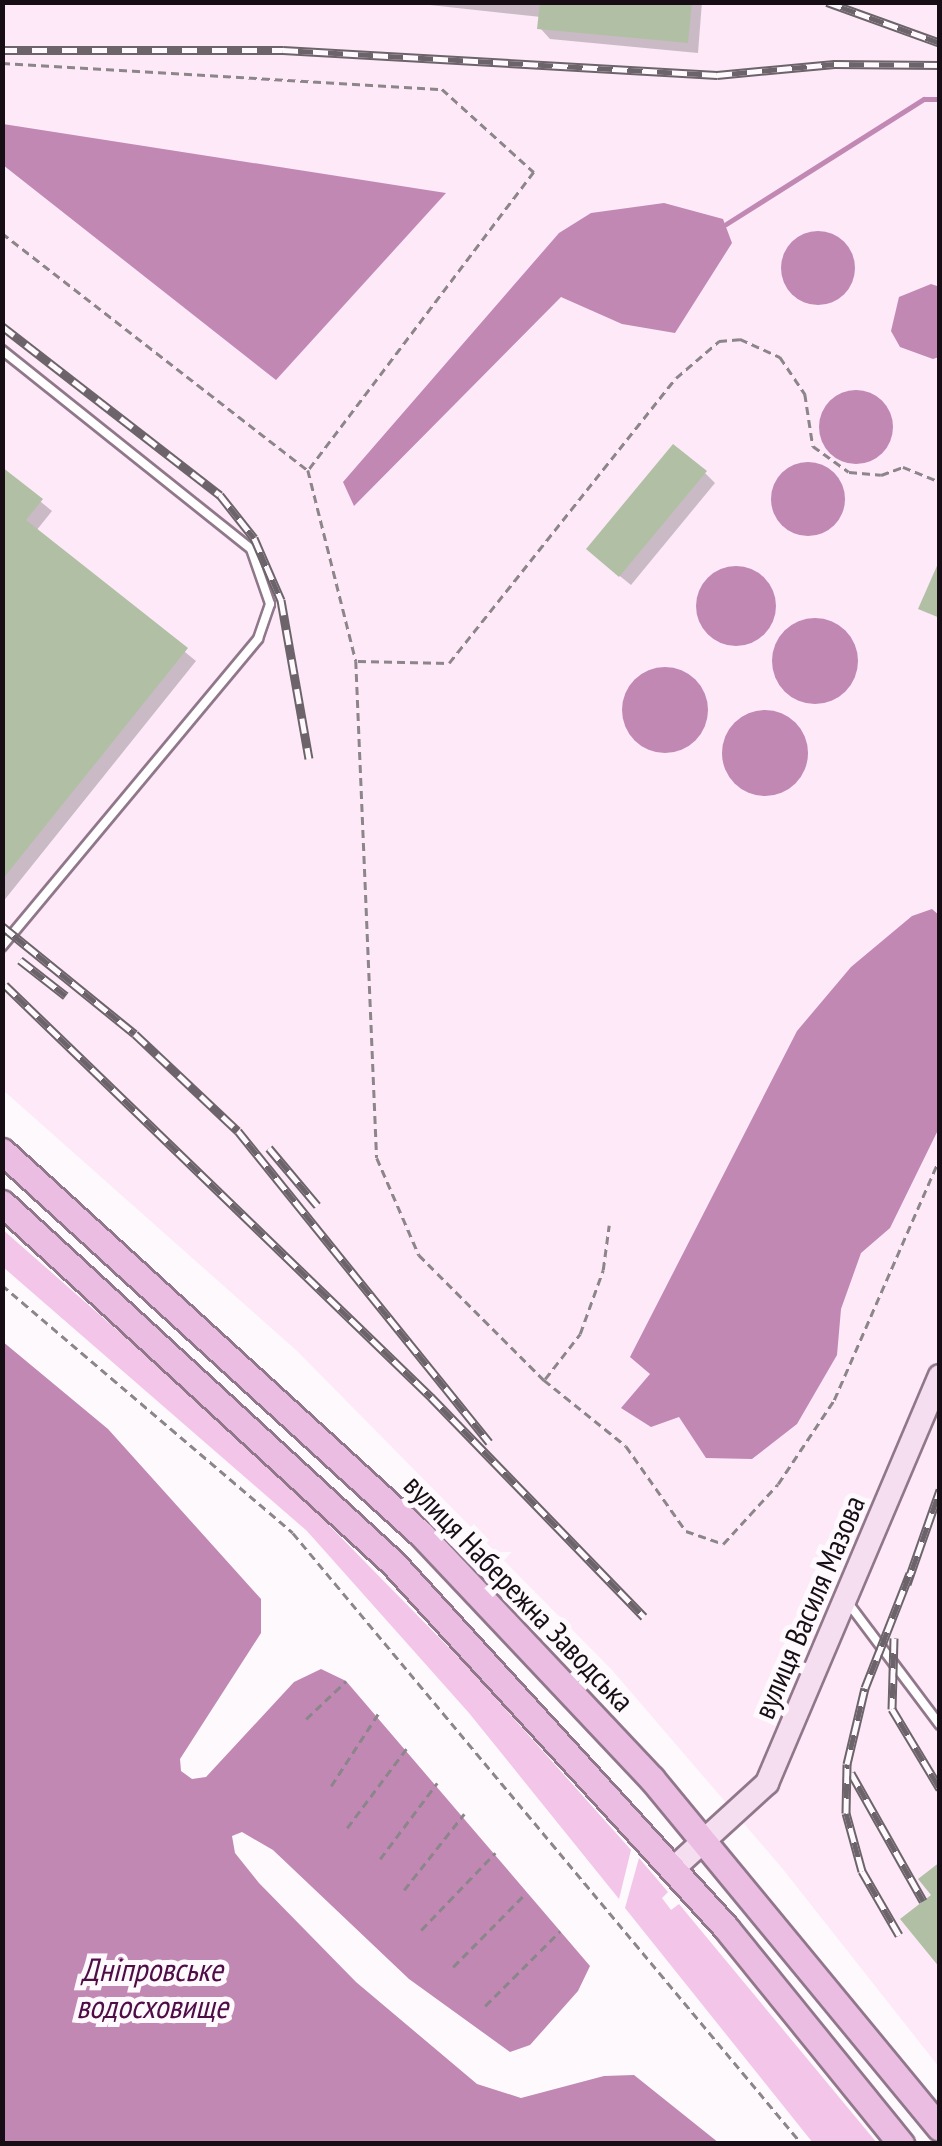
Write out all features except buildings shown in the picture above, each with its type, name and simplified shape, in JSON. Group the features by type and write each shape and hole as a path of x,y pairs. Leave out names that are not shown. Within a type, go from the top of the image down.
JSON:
{"main road":[{"name":"вулиця Набережна Заводська","path":"2,1150 422,1535 706,1842 940,2128"},
{"path":"2,1203 393,1563 674,1868 900,2144"}],"street":[{"name":"вулиця Василя Мазова","path":"674,1868 768,1783 940,1376"}],"lane":[{"path":"2,350 251,549 270,604 258,640 2,946"},
{"path":"845,1599 940,1725"}],"path":[{"path":"2,64 442,89 534,172 308,470"},
{"path":"2,233 308,470 356,661 378,1158 419,1256 544,1380 626,1446 686,1531 723,1544 778,1484 834,1400 940,1157"},
{"path":"356,661 449,663 676,378 718,340 740,339 780,357 805,394 813,446 848,472 881,475 904,467 940,482"},
{"path":"544,1380 580,1334 604,1270 609,1225"},
{"path":"2,1284 293,1533 802,2144"},
{"path":"306,1719 346,1680"},
{"path":"331,1786 378,1714"},
{"path":"347,1828 406,1749"},
{"path":"380,1859 438,1784"},
{"path":"404,1890 464,1814"},
{"path":"421,1930 495,1853"},
{"path":"453,1967 525,1894"},
{"path":"486,2006 560,1931"}],"shaded area":[{"path":"3,3 939,3 939,2067 782,1868 612,1670 297,1351 3,1090"},
{"path":"2,1229 265,1460 468,1667 631,1850 619,1899 469,1713 307,1531 3,1267"},
{"path":"639,1858 668,1892 662,1898 671,1910 679,1904 877,2143 813,2143 625,1908"}],"water":[{"path":"2,124 446,193 276,380 3,165"},
{"path":"664,203 723,219 732,243 675,333 622,324 561,297 354,506 343,482 559,233 591,213"},
{"path":"818,231 832,233 844,242 853,254 853,282 844,294 832,303 818,305 804,303 792,294 783,282 781,268 783,254 792,242 804,233"},
{"path":"931,284 940,287 939,357 933,359 900,347 891,331 899,297"},
{"path":"856,390 882,401 893,427 882,453 856,464 830,453 819,427 830,401"},
{"path":"808,462 834,473 845,499 834,525 808,536 782,525 771,499 782,473"},
{"path":"736,566 751,569 764,578 773,591 773,621 764,634 751,643 736,646 721,643 708,634 699,621 696,606 699,591 708,578 721,569"},
{"path":"807,618 823,618 846,630 855,644 855,678 846,692 823,704 807,704 791,697 779,685 772,669 772,653 779,637 791,625"},
{"path":"665,667 689,674 701,686 708,710 701,734 689,746 665,753 641,746 629,734 622,710 629,686 641,674"},
{"path":"765,710 782,713 796,722 805,736 805,770 796,784 782,793 765,796 748,793 734,784 725,770 722,753 725,736 734,722 748,713"},
{"path":"932,909 940,916 939,1128 890,1228 861,1253 841,1309 837,1355 797,1424 752,1459 706,1458 679,1417 651,1427 621,1408 650,1374 630,1357 797,1031 851,967 912,916"},
{"name":"Дніпровське водосховище","path":"2,1341 108,1429 261,1599 261,1633 180,1759 181,1771 192,1779 206,1777 294,1682 321,1669 346,1681 590,1966 578,1991 530,2045 510,2052 409,1979 273,1850 242,1832 232,1836 235,1853 259,1883 356,1982 477,2084 521,2098 604,2076 634,2075 719,2143 3,2143"}],"waterway":[{"path":"726,224 924,99 940,99"}],"railway":[{"path":"827,2 940,43"},
{"path":"2,50 283,50 717,75 834,64 940,65"},
{"path":"2,326 220,495 254,538 281,600 309,759"},
{"path":"2,926 135,1034 238,1131 489,1442"},
{"path":"20,960 66,996"},
{"path":"5,985 431,1397 644,1617"},
{"path":"269,1148 317,1205"},
{"path":"907,1584 940,1490"},
{"path":"899,1935 862,1871 846,1813 847,1764 865,1688 910,1573"},
{"path":"894,1638 892,1709 940,1789"},
{"path":"851,1773 923,1901"}]}
